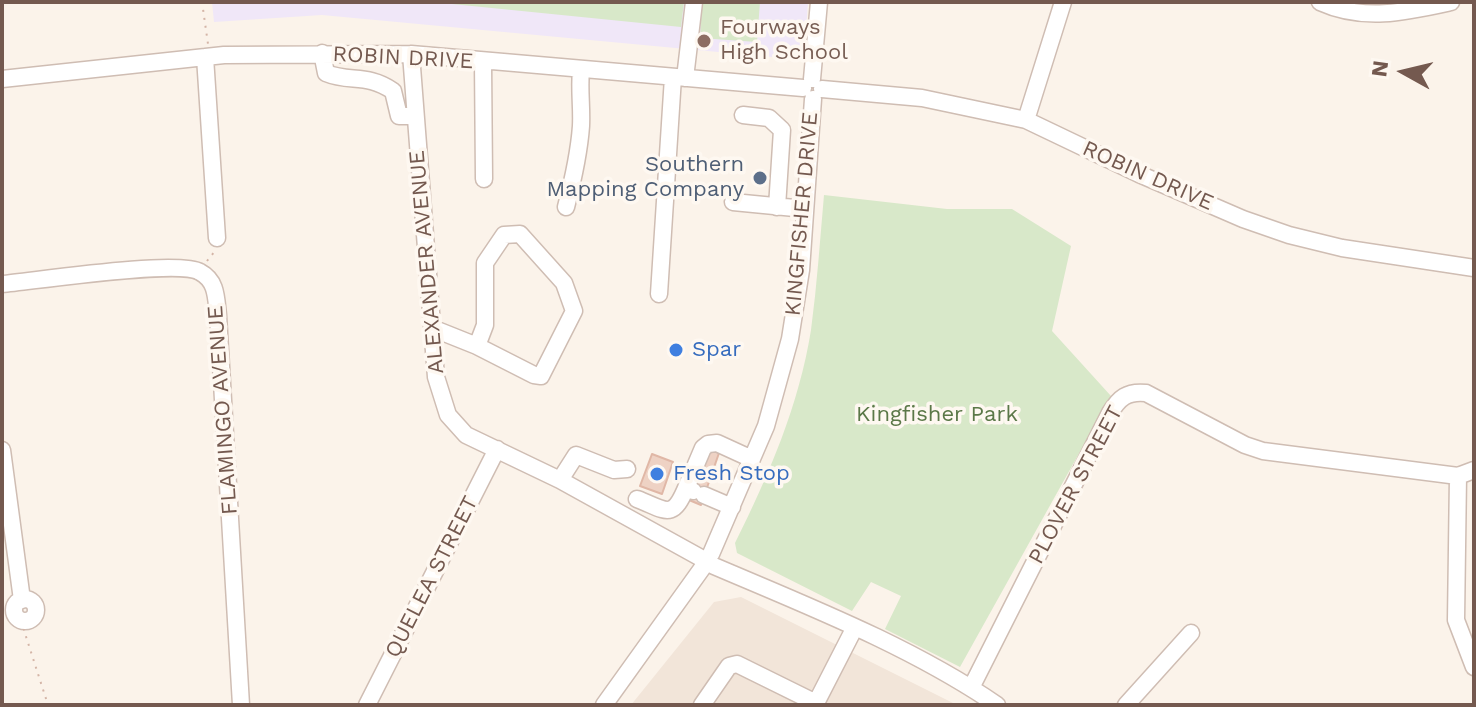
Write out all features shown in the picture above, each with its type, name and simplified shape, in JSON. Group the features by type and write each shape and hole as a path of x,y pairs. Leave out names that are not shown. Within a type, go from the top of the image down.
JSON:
{"street":[{"path":"659,294 679,77 694,2"},
{"name":"KINGFISHER DRIVE","path":"604,705 707,561 752,459 759,424 790,339 801,270 819,2"},
{"path":"1026,120 1063,2"},
{"path":"1320,2 1349,12 1390,14 1451,2"},
{"path":"322,53 326,73 370,79 383,84 393,91 399,116 415,116"},
{"name":"ROBIN DRIVE","path":"2,79 207,57 411,54 922,98 1026,120 1217,208 1289,235 1342,248 1474,268"},
{"name":"ALEXANDER AVENUE","path":"411,54 436,377 448,415 458,429 560,480 707,561 855,627 997,705"},
{"path":"207,57 217,238"},
{"path":"483,62 484,179"},
{"path":"566,207 577,167 580,140 581,70"},
{"path":"743,115 769,118 782,130 777,207"},
{"path":"733,202 805,209"},
{"path":"432,328 541,376 574,311 564,283 520,234 504,235 486,259 485,325 477,346"},
{"path":"2,284 148,269 197,270"},
{"name":"FLAMINGO AVENUE","path":"197,270 207,276 216,291 241,705"},
{"name":"PLOVER STREET","path":"971,688 1110,413 1118,401 1129,393 1146,393 1245,445 1263,451 1466,473"},
{"path":"637,499 666,510 678,507 694,491 703,448 708,444 717,443 752,459"},
{"name":"QUELEA STREET","path":"367,705 497,449"},
{"path":"2,450 22,600 14,610 21,621"},
{"path":"560,480 576,455 614,470 627,469"},
{"path":"1466,473 1456,620 1474,667"},
{"path":"694,491 732,507"},
{"path":"702,705 729,666 737,664 818,704 855,627"},
{"path":"1126,705 1191,633"}],"path":[{"path":"202,2 207,57"},
{"path":"197,270 214,255 217,238"},
{"path":"21,621 48,705"}],"shaded area":[{"name":"Fourways High School","path":"212,2 808,2 804,60 322,15 214,22"},
{"path":"741,597 957,705 631,705 714,602"}],"green space":[{"path":"432,2 684,2 681,27"},
{"path":"702,2 760,2 757,42 700,38"},
{"name":"Kingfisher Park","path":"824,195 947,209 1012,209 1071,246 1052,331 1111,396 960,667 885,629 901,596 871,582 852,611 737,553 735,543 781,439 806,358"}],"building":[{"path":"707,448 719,453 701,505 689,500"},
{"name":"Fresh Stop","path":"652,454 673,462 662,494 640,486"}],"place":[{"name":"Fourways High School","path":"704,41"},
{"name":"Southern Mapping Company","path":"760,178"},
{"name":"Spar","path":"676,350"},
{"name":"Fresh Stop","path":"657,474"}]}
